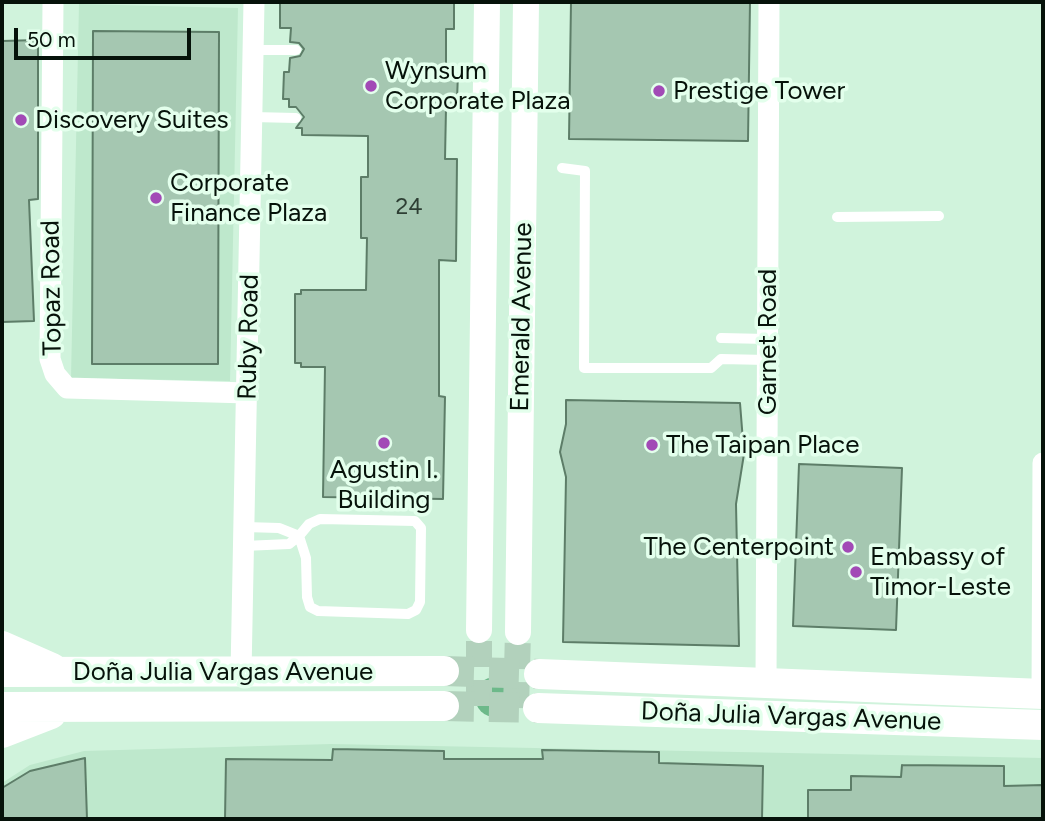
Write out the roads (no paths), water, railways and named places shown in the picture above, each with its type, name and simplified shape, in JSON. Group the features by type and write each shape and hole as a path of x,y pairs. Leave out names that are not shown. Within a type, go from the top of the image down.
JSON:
{"main road":[{"path":"2,646 62,672"},
{"name":"Doña Julia Vargas Avenue","path":"2,672 444,671"},
{"name":"Doña Julia Vargas Avenue","path":"539,674 1042,694"},
{"name":"Doña Julia Vargas Avenue","path":"2,707 444,706"},
{"path":"2,733 71,707"},
{"name":"Doña Julia Vargas Avenue","path":"538,708 1043,725"}],"street":[{"name":"Topaz Road","path":"53,2 50,359 55,374 67,388 248,393"},
{"name":"Ruby Road","path":"241,673 254,2"},
{"name":"Emerald Avenue","path":"479,630 487,2"},
{"name":"Emerald Avenue","path":"518,632 526,2"},
{"name":"Garnet Road","path":"766,681 769,2"},
{"path":"1042,694 1043,463"}],"lane":[{"path":"253,50 296,50"},
{"path":"252,117 296,117"},
{"path":"562,168 585,171 583,367 711,368 721,359 767,349"},
{"path":"837,217 939,216"},
{"path":"721,338 767,349"},
{"path":"244,536 279,546 289,544 309,524 320,519 415,521 421,528 420,602 416,610 395,613 318,611 310,607 307,597 306,558 299,536"},
{"path":"244,536 279,528 299,536"}],"tunnel":[{"path":"479,630 479,706"},
{"path":"516,708 518,632"},
{"path":"444,671 539,674"},
{"path":"444,706 538,708"}],"place":[{"name":"Wynsum Corporate Plaza","path":"371,86"},
{"name":"Prestige Tower","path":"659,91"},
{"name":"Discovery Suites","path":"21,120"},
{"name":"Corporate Finance Plaza","path":"156,198"},
{"name":"Agustin I. Building","path":"384,443"},
{"name":"The Taipan Place","path":"652,445"},
{"name":"The Centerpoint","path":"848,547"},
{"name":"Embassy of Timor-Leste","path":"856,572"}]}
